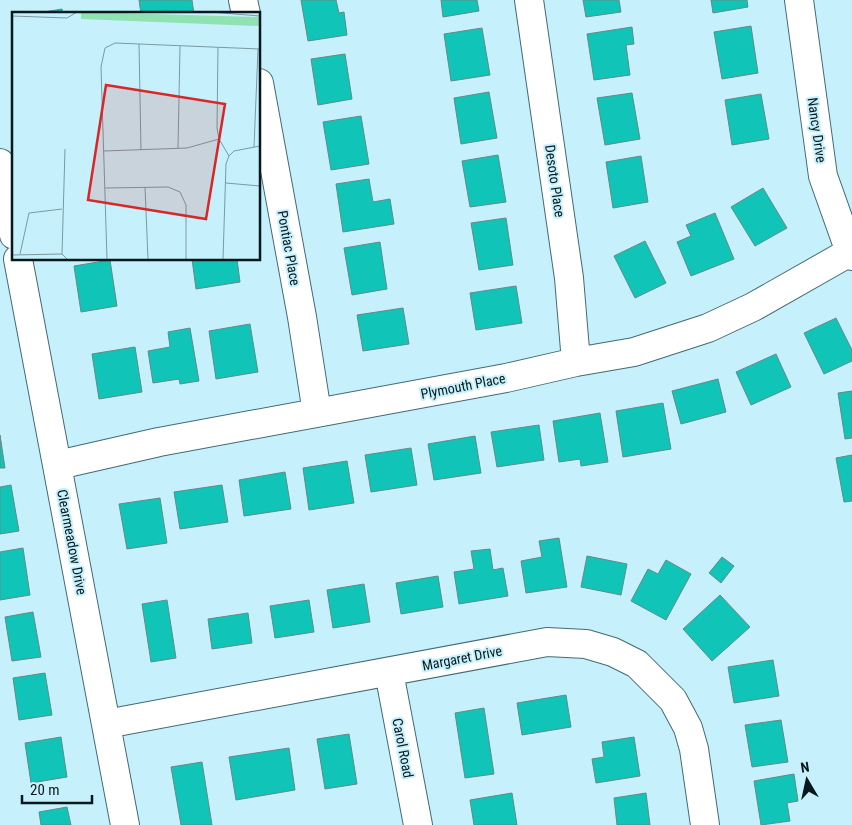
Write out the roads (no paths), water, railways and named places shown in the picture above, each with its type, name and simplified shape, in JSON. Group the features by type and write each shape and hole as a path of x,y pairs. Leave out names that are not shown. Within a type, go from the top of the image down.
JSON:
{"street":[{"name":"Desoto Place","path":"529,0 569,278 576,362"},
{"name":"Nancy Drive","path":"799,0 823,176 851,254"},
{"name":"Pontiac Place","path":"260,88 302,317 317,413"},
{"path":"0,163 12,225"},
{"name":"Plymouth Place","path":"58,465 159,442 506,378 576,362 634,352 708,328 753,307 851,254"},
{"name":"Clearmeadow Drive","path":"18,260 126,825"},
{"name":"Margaret Drive","path":"106,724 547,642 586,644 613,652 636,664 673,700 688,728 694,749 705,825"},
{"name":"Carol Road","path":"389,672 418,825"}]}
